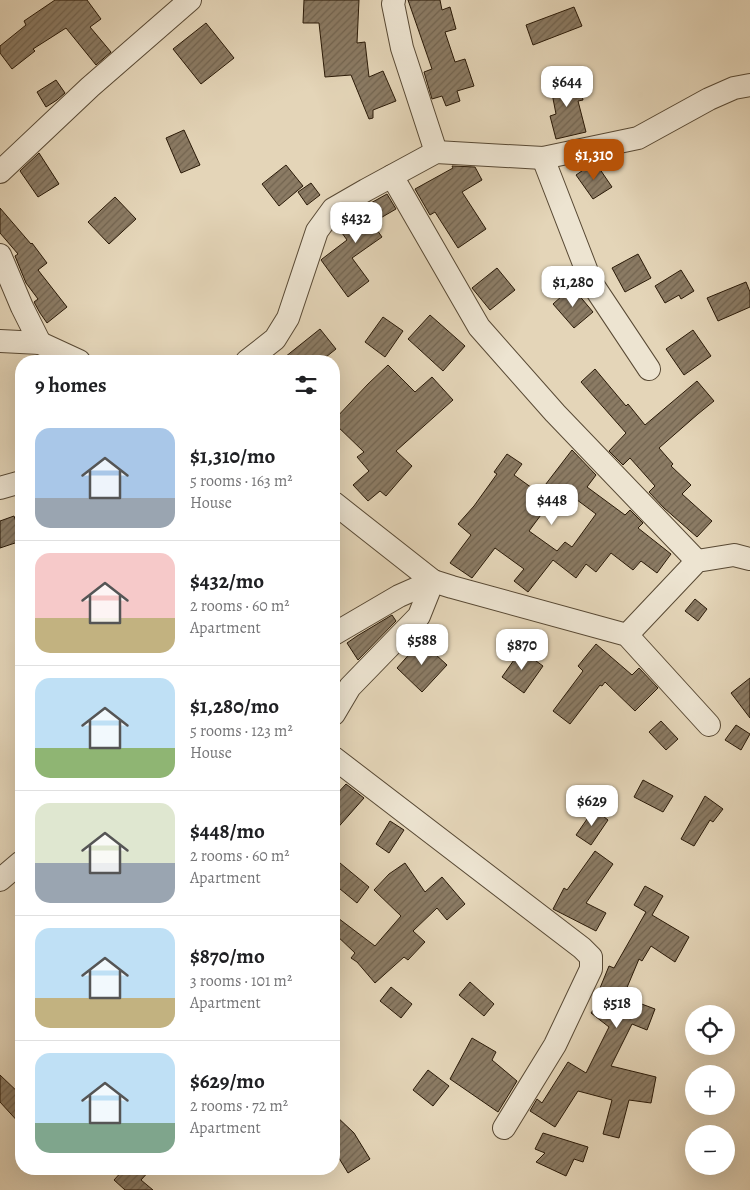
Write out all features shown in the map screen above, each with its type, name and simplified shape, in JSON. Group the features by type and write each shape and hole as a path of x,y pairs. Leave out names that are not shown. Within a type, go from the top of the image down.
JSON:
{"street":[{"path":"0,172 90,87 190,0"},
{"path":"394,0 393,4 402,48 436,152"},
{"path":"255,355 275,339 288,318 317,231 333,209 436,152 544,158 638,138 709,98 734,88 750,85"},
{"path":"544,158 591,282 649,369"},
{"path":"392,176 479,327 555,413 697,561"},
{"path":"0,255 40,343"},
{"path":"0,341 40,343 66,355"},
{"path":"0,488 15,484"},
{"path":"340,508 433,581 627,635 709,725"},
{"path":"627,635 697,561 734,555 750,559"},
{"path":"340,630 399,596 433,581"},
{"path":"340,704 350,687 419,616 433,581"},
{"path":"340,763 582,948 590,957 591,969 555,1045 504,1128"},
{"path":"0,880 15,867"}],"building":[{"path":"55,0 87,0 101,19 90,27 111,52 96,65 66,28 33,49 35,51 12,69 0,53 0,46 26,25 24,21"},
{"path":"304,0 359,0 357,43 365,42 369,77 383,71 396,101 373,110 373,118 369,119 351,75 325,77 319,23 303,23"},
{"path":"408,0 440,0 442,10 450,7 456,29 445,32 455,62 465,59 474,86 457,91 460,101 446,106 442,96 432,99 424,72 432,69"},
{"path":"574,7 582,26 533,45 526,25"},
{"path":"206,23 234,58 201,84 173,49"},
{"path":"578,77 583,100 578,101 586,132 556,139 550,116 556,114 550,83"},
{"path":"56,80 65,93 46,107 37,92"},
{"path":"184,130 200,165 181,173 166,138"},
{"path":"39,153 59,184 38,197 20,171"},
{"path":"595,162 612,187 593,199 576,175"},
{"path":"286,165 303,186 279,206 262,184"},
{"path":"452,166 475,167 482,180 462,192 486,229 458,248 435,212 430,215 415,189 453,168"},
{"path":"311,183 320,195 307,205 298,192"},
{"path":"387,194 396,209 372,223 382,237 352,258 369,281 348,297 321,260 347,240 337,226 342,219"},
{"path":"115,197 136,219 109,244 88,222"},
{"path":"0,208 32,243 47,263 38,270 67,307 47,323 34,302 38,299 26,283 15,256 18,254 0,233"},
{"path":"638,254 651,278 625,292 612,268"},
{"path":"497,268 515,290 490,310 472,288"},
{"path":"681,270 694,291 681,299 679,295 665,303 655,286"},
{"path":"746,282 750,292 750,307 718,321 707,298"},
{"path":"572,287 593,312 574,328 553,304"},
{"path":"430,315 465,346 443,371 408,339"},
{"path":"383,317 403,331 385,357 365,342"},
{"path":"320,329 336,349 328,355 288,355"},
{"path":"693,330 711,356 684,375 666,349"},
{"path":"388,365 415,392 432,377 453,400 396,451 412,466 386,496 380,491 368,501 353,485 369,471 357,457 364,452 340,429 340,414"},
{"path":"595,369 626,406 628,404 645,425 697,381 714,401 659,448 673,464 671,466 691,485 682,494 712,521 697,537 649,492 655,486 630,458 623,465 609,451 626,433 581,382"},
{"path":"572,450 596,475 587,487 625,515 630,510 643,523 638,528 671,554 657,573 641,561 633,570 611,553 596,572 586,564 576,578 553,560 528,592 514,581 524,569 495,548 472,578 450,563 471,535 458,524 474,506 497,474 494,472 507,454 522,464 514,475 539,493","holes":["561,488 596,514 572,547 565,542 557,551 529,531"]},
{"path":"14,516 15,519 15,543 0,548 0,521"},
{"path":"695,599 707,609 698,621 685,611"},
{"path":"392,615 396,621 358,660 347,643"},
{"path":"421,641 447,665 422,692 397,668"},
{"path":"596,644 632,675 639,668 658,688 635,711 605,682 602,686 600,685 570,724 553,711 583,671 578,666"},
{"path":"521,650 543,666 524,693 502,677"},
{"path":"750,678 750,718 731,693"},
{"path":"661,721 678,739 666,750 649,732"},
{"path":"736,725 750,734 741,750 725,740"},
{"path":"643,780 673,796 663,812 634,797"},
{"path":"346,784 364,798 340,825 340,790"},
{"path":"705,796 723,809 713,822 710,820 694,846 681,839"},
{"path":"594,809 608,820 591,845 576,835"},
{"path":"390,821 404,830 389,853 376,844"},
{"path":"595,851 613,864 586,903 606,913 596,931 553,909 564,888 567,890"},
{"path":"340,863 369,887 357,903 340,889"},
{"path":"405,863 425,892 442,877 465,904 447,920 437,908 413,931 425,942 408,960 404,957 375,983 357,962 351,958 355,953 340,939 340,920 375,946 401,916 374,890 389,874"},
{"path":"645,886 663,896 652,915 689,937 675,962 651,946 642,961 639,959 623,997 655,1009 647,1030 632,1024 611,1066 656,1077 651,1103 629,1100 619,1138 603,1134 612,1100 578,1091 555,1127 530,1111 537,1099 542,1103 568,1062 586,1073 609,1027 591,1013 607,990 600,988 609,966 614,968 646,912 634,905"},
{"path":"470,982 494,1004 484,1016 459,995"},
{"path":"391,987 412,1004 401,1018 380,1001"},
{"path":"472,1038 496,1052 492,1060 517,1081 498,1112 450,1079"},
{"path":"428,1070 449,1086 433,1106 413,1090"},
{"path":"0,1075 15,1089 15,1118 0,1102"},
{"path":"340,1120 354,1133 370,1159 348,1173 340,1160"},
{"path":"543,1133 588,1147 583,1162 574,1159 566,1176 536,1162 545,1153 535,1149"},
{"path":"119,1175 146,1175 141,1180 153,1190 125,1190 114,1180"}]}
